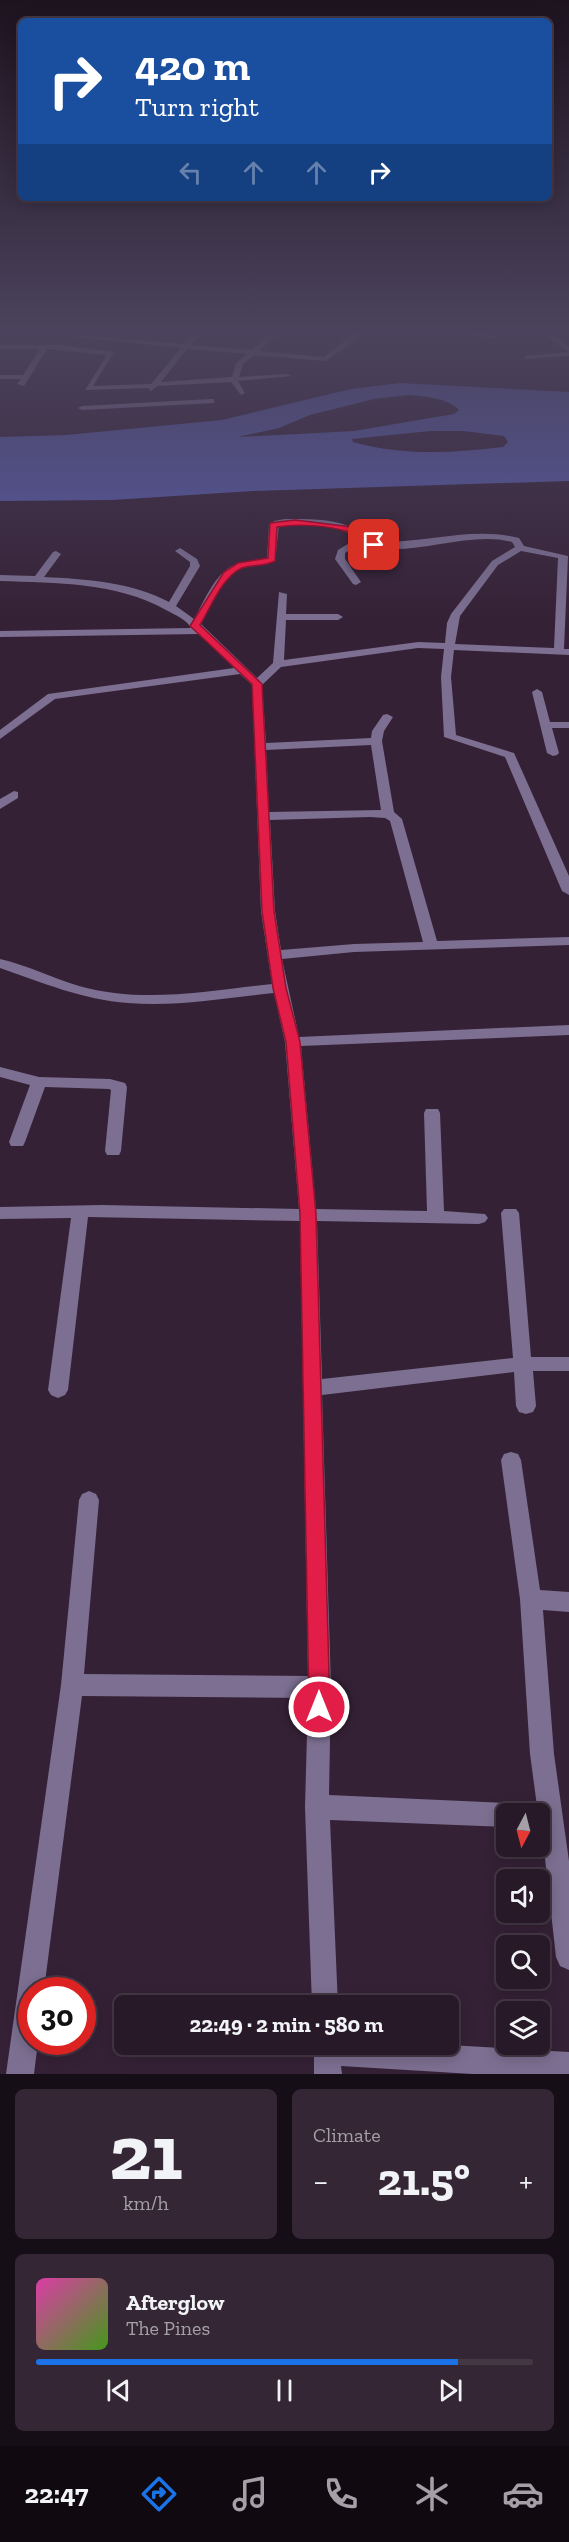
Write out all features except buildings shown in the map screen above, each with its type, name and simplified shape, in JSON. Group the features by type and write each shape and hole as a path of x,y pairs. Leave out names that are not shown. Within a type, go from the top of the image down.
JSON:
{"street":[{"path":"198,628 227,574 242,565 266,563 272,559 273,525 295,522 349,529 374,545 503,537 516,540 520,548"},
{"path":"356,582 340,559 341,552 362,539"},
{"path":"257,684 278,664 408,646 450,645 564,651 563,556 520,548 495,563 455,616 450,645 446,677 450,737 501,750 510,755 569,891"},
{"path":"170,608 195,566 194,561 180,551"},
{"path":"37,579 56,554"},
{"path":"0,578 110,586 170,608 198,628 257,684 268,911 280,988 293,1042 308,1214 320,1687 318,1807 325,1995"},
{"path":"278,664 282,594"},
{"path":"281,617 338,617"},
{"path":"0,634 198,628"},
{"path":"0,736 52,696 242,670"},
{"path":"537,692 553,753"},
{"path":"387,717 378,731 376,741 388,814"},
{"path":"545,724 569,725"},
{"path":"259,747 376,741"},
{"path":"0,805 14,795"},
{"path":"263,816 388,814 396,819 431,945"},
{"path":"275,955 431,945 569,941"},
{"path":"0,963 77,990 126,999 165,1000 280,988"},
{"path":"293,1042 569,1030"},
{"path":"0,1072 39,1082 110,1084 118,1087 113,1151"},
{"path":"17,1142 39,1082"},
{"path":"432,1113 436,1217"},
{"path":"0,1213 102,1211 479,1218"},
{"path":"58,1390 80,1213"},
{"path":"510,1213 525,1406"},
{"path":"314,1388 522,1364 569,1364"},
{"path":"511,1460 531,1599 545,1803"},
{"path":"20,2074 72,1685 89,1500"},
{"path":"531,1599 569,1602"},
{"path":"72,1685 320,1687"},
{"path":"318,1807 496,1815"},
{"path":"550,1841 569,1957"},
{"path":"327,2057 569,2066"}],"shaded area":[{"path":"131,429 275,429 238,437 367,429 569,429 569,481 253,491 112,500 0,501 0,437 66,435","holes":["430,431 463,431 504,436 508,442 503,447 428,452 390,450 353,442 352,439"]}],"route":[{"path":"319,1707 308,1214 293,1042 280,988 268,911 257,684 195,626 227,574 242,565 266,563 272,559 273,525 295,522 349,529 365,542 374,545"}]}
